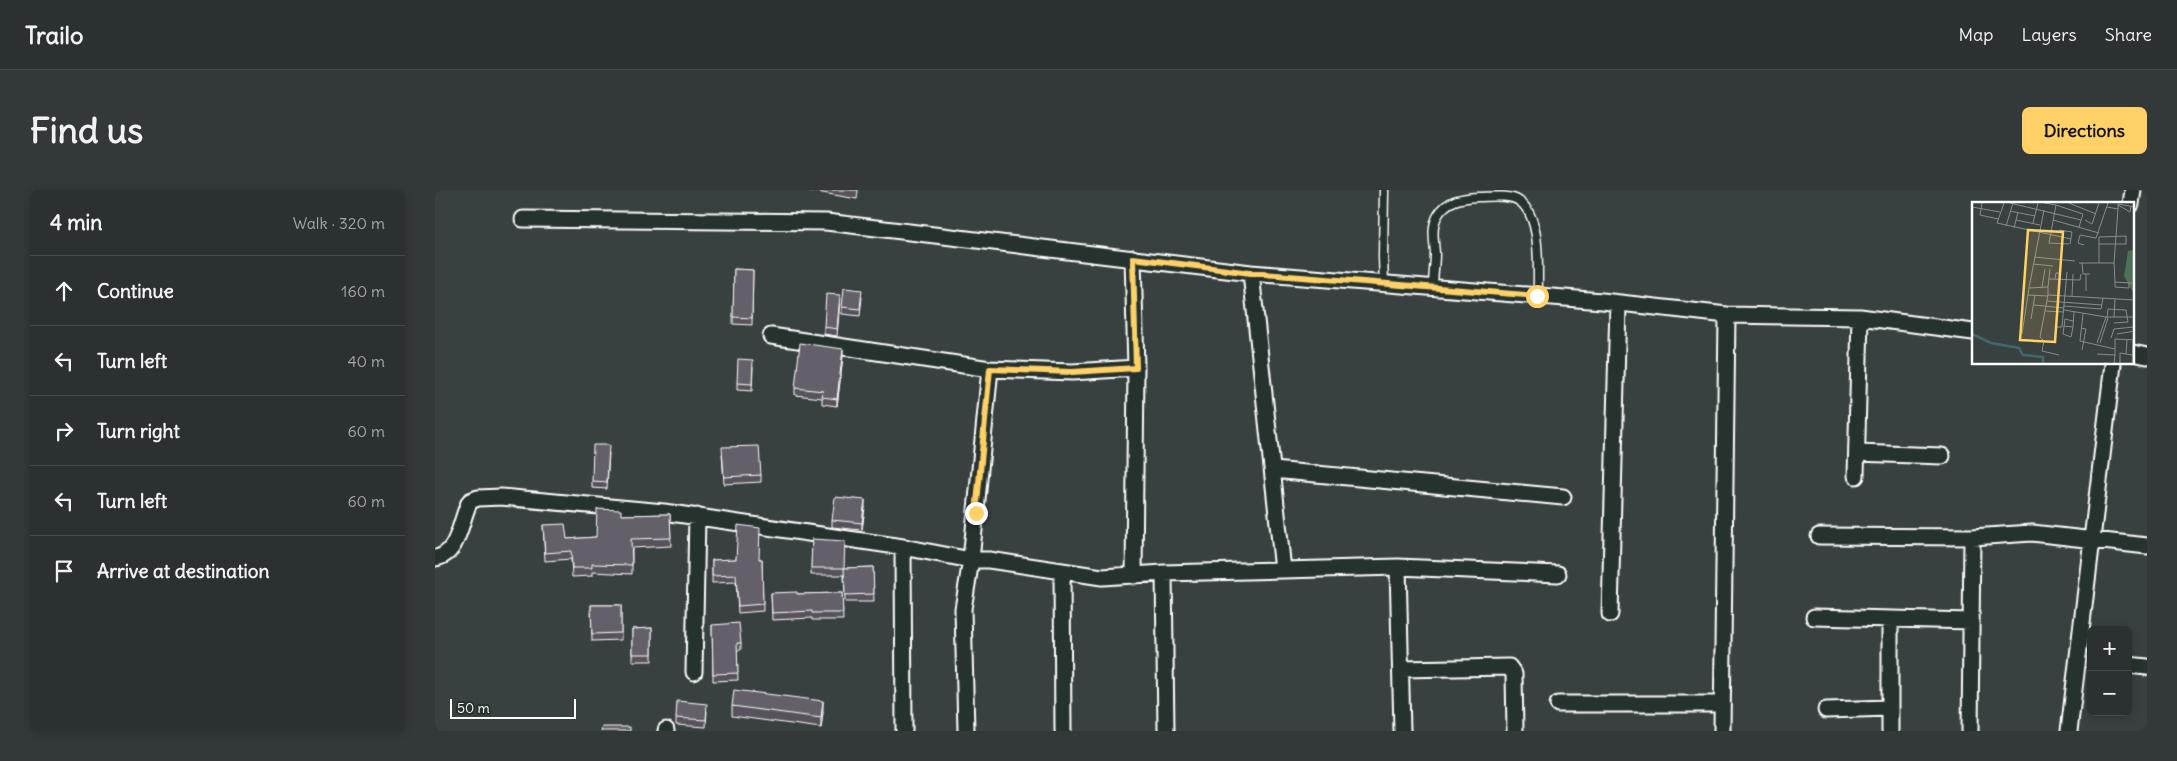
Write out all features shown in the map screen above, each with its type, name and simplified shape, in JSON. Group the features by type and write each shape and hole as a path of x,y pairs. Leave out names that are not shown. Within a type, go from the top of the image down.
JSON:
{"street":[{"path":"523,219 826,222 1251,273 1537,296 1727,315 1860,318 1972,332"},
{"path":"1133,258 1136,368 1134,576"},
{"path":"1251,273 1283,570"},
{"path":"1610,614 1618,304"},
{"path":"1722,731 1727,315"},
{"path":"1856,476 1860,318"},
{"path":"771,336 990,369 1072,372 1136,368"},
{"path":"2069,731 2084,660 2093,539 2113,365"},
{"path":"966,731 963,609 971,560 990,369"},
{"path":"1857,453 1942,456"},
{"path":"1273,470 1563,497"},
{"path":"435,558 443,557 449,553 470,502 478,498 501,497 697,516 903,547 971,560 989,560 1102,577 1164,573 1398,567 1558,574"},
{"path":"695,672 697,516"},
{"path":"1819,536 1973,537 2032,533 2147,546"},
{"path":"1970,731 1973,537"},
{"path":"903,547 904,731"},
{"path":"1398,567 1402,731"},
{"path":"1062,571 1063,731"},
{"path":"1164,573 1166,731"},
{"path":"1814,617 1971,621"},
{"path":"1890,731 1891,619"},
{"path":"2132,665 2147,667"},
{"path":"1401,669 1509,667 1514,674 1515,731"},
{"path":"1558,704 1722,704"},
{"path":"1826,710 1890,708"}],"lane":[{"path":"1384,190 1383,257 1385,283"},
{"path":"1433,288 1435,254 1433,235 1437,216 1449,203 1463,198 1499,197 1518,200 1529,212 1536,232 1537,296"}],"building":[{"path":"734,269 753,270 752,318 733,317"},
{"path":"844,288 862,290 860,309 842,307"},
{"path":"826,294 840,295 837,329 824,327"},
{"path":"800,343 843,349 837,399 822,397 823,391 795,388"},
{"path":"738,359 753,360 752,384 737,383"},
{"path":"593,445 609,445 607,482 592,481"},
{"path":"759,446 761,475 724,477 722,447"},
{"path":"835,497 865,500 862,523 832,520"},
{"path":"597,509 621,510 621,515 670,514 671,538 631,539 632,565 592,564 592,568 572,568 571,551 545,553 543,525 565,524 567,539 596,537"},
{"path":"738,525 760,528 759,559 762,559 763,604 738,606 736,575 712,576 712,560 736,559"},
{"path":"812,539 845,541 844,568 811,568"},
{"path":"873,567 874,594 845,595 844,568"},
{"path":"797,592 797,594 842,593 843,613 812,613 812,611 772,613 771,593"},
{"path":"591,605 621,605 621,633 592,634"},
{"path":"739,623 741,643 737,643 738,673 713,674 712,625"},
{"path":"652,628 652,654 632,654 632,629"},
{"path":"734,690 823,701 821,718 732,706"},
{"path":"677,701 707,704 706,720 676,718"},
{"path":"602,727 630,727 630,731 601,731"}],"route":[{"path":"976,513 990,369 1072,372 1136,368 1133,258 1251,273 1537,296"}]}
